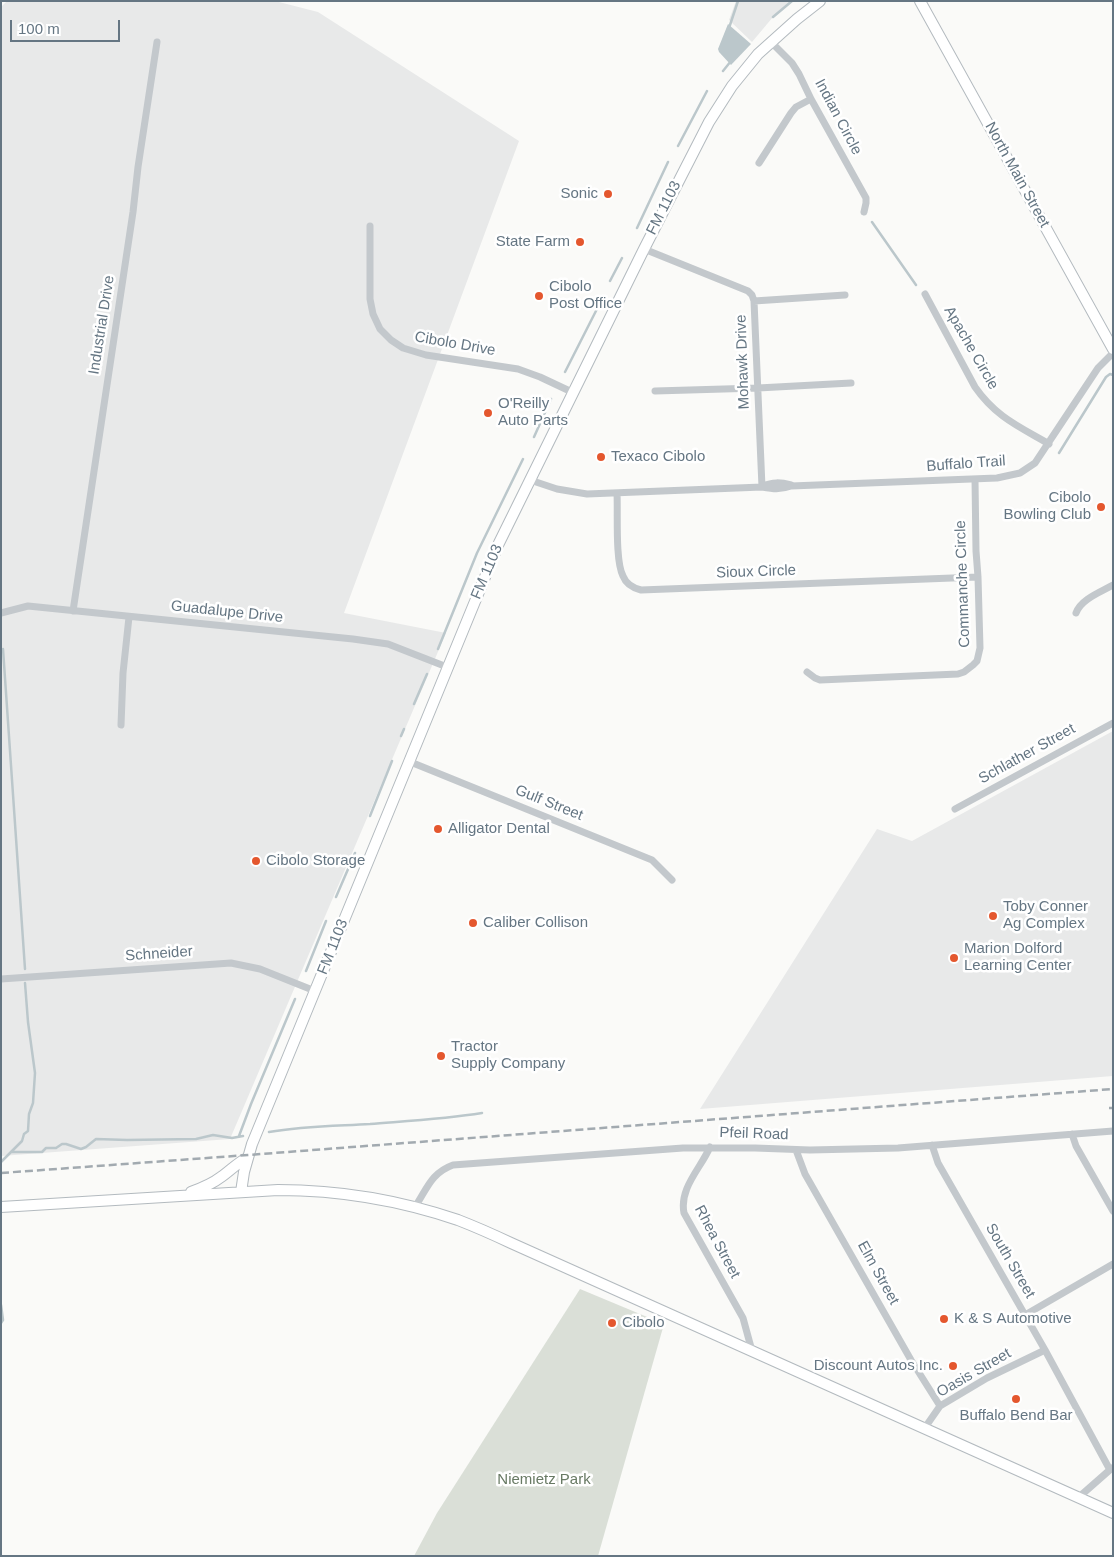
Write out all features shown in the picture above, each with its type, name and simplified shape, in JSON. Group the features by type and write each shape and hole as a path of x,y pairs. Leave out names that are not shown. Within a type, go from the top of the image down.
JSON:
{"main road":[{"name":"FM 1103","path":"242,1192 247,1158 252,1144 446,667 499,543 709,122 732,86 754,59 797,19 820,1"},
{"name":"North Main Street","path":"920,1 1113,351"},
{"path":"181,1196 204,1187 223,1176 236,1164 247,1158"},
{"path":"1,1207 242,1192 311,1190 388,1200 469,1225 1113,1513"}],"street":[{"name":"Industrial Drive","path":"73,611 134,212 138,167 157,42"},
{"name":"Indian Circle","path":"771,42 800,74 866,198 864,212"},
{"path":"759,163 791,113 796,107 812,99"},
{"name":"Cibolo Drive","path":"370,226 370,299 373,314 380,329 391,340 403,348 426,355 486,363 524,371 554,382 574,393"},
{"name":"Mohawk Drive","path":"644,249 748,291 752,295 754,301 762,486"},
{"name":"Apache Circle","path":"925,294 975,387 985,401 1002,416 1048,444"},
{"path":"754,301 845,295"},
{"name":"Buffalo Trail","path":"530,480 575,493 618,494 762,486 781,489 791,486 975,479 1006,476 1025,471 1035,463 1098,368 1113,351"},
{"path":"655,391 851,383"},
{"name":"Commanche Circle","path":"807,672 820,680 958,674 964,672 977,661 980,648 975,479"},
{"name":"Sioux Circle","path":"618,494 619,558 622,575 627,583 641,590 978,577"},
{"path":"1076,613 1081,605 1090,598 1113,585"},
{"name":"Guadalupe Drive","path":"1,613 28,606 370,641 400,648 446,667"},
{"path":"121,725 123,673 129,616"},
{"name":"Schlather Street","path":"955,809 1113,723"},
{"name":"Gulf Street","path":"408,761 652,860 672,880"},
{"name":"Schneider","path":"1,979 231,964 260,969 315,991"},
{"name":"Pfeil Road","path":"415,1208 433,1178 442,1169 453,1165 710,1147 796,1150 889,1148 1113,1131"},
{"path":"1072,1134 1076,1146 1113,1211"},
{"name":"South Street","path":"932,1145 938,1163 1111,1469"},
{"name":"Rhea Street","path":"710,1147 688,1186 682,1204 684,1213 743,1318 752,1351"},
{"name":"Elm Street","path":"796,1150 805,1174 911,1360 940,1406"},
{"path":"1025,1315 1113,1264"},
{"name":"Oasis Street","path":"924,1429 940,1406 988,1378 1045,1350"},
{"path":"1079,1497 1111,1469"}],"shaded area":[{"path":"7,1 275,1 318,12 519,141 344,613 446,633 230,1139 1,1156 1,7"},
{"path":"736,1 793,1 773,17 752,42 729,20"},
{"path":"728,24 751,44 731,65 718,49"},
{"name":"Marion Dolford Learning Center","path":"1113,731 1113,1076 700,1109 877,829 912,841"}],"green space":[{"name":"Niemietz Park","path":"580,1289 664,1324 598,1556 414,1556 437,1513"}],"waterway":[{"path":"729,28 738,1"},
{"path":"773,17 792,1"},
{"path":"723,71 731,61"},
{"path":"678,146 707,91"},
{"path":"637,228 668,162"},
{"path":"872,222 916,285"},
{"path":"610,281 622,258"},
{"path":"565,372 600,303"},
{"path":"1059,453 1106,377 1110,374 1113,375"},
{"path":"534,437 551,399"},
{"path":"438,649 477,553 523,459"},
{"path":"3,649 25,969"},
{"path":"414,704 427,674"},
{"path":"401,736 404,729"},
{"path":"370,816 392,761"},
{"path":"336,897 355,853"},
{"path":"306,971 326,921"},
{"path":"1,1162 22,1141 24,1134 28,1131 29,1114 33,1103 35,1073 25,983"},
{"path":"239,1136 295,999"},
{"path":"269,1132 307,1127 426,1120 482,1113"},
{"path":"12,1152 42,1152 46,1148 56,1148 62,1144 81,1149 96,1139 196,1139 213,1135 232,1138 243,1136"},
{"path":"1,1305 3,1320 1,1323"}],"railway":[{"path":"1,1173 1113,1089"}],"place":[{"name":"Sonic","path":"608,194"},
{"name":"State Farm","path":"580,242"},
{"name":"Cibolo Post Office","path":"539,296"},
{"name":"O'Reilly Auto Parts","path":"488,413"},
{"name":"Texaco Cibolo","path":"601,457"},
{"name":"Cibolo Bowling Club","path":"1101,507"},
{"name":"Alligator Dental","path":"438,829"},
{"name":"Cibolo Storage","path":"256,861"},
{"name":"Toby Conner Ag Complex","path":"993,916"},
{"name":"Caliber Collison","path":"473,923"},
{"name":"Marion Dolford Learning Center","path":"954,958"},
{"name":"Tractor Supply Company","path":"441,1056"},
{"name":"K & S Automotive","path":"944,1319"},
{"name":"Cibolo","path":"612,1323"},
{"name":"Discount Autos Inc.","path":"953,1366"},
{"name":"Buffalo Bend Bar","path":"1016,1399"}]}
